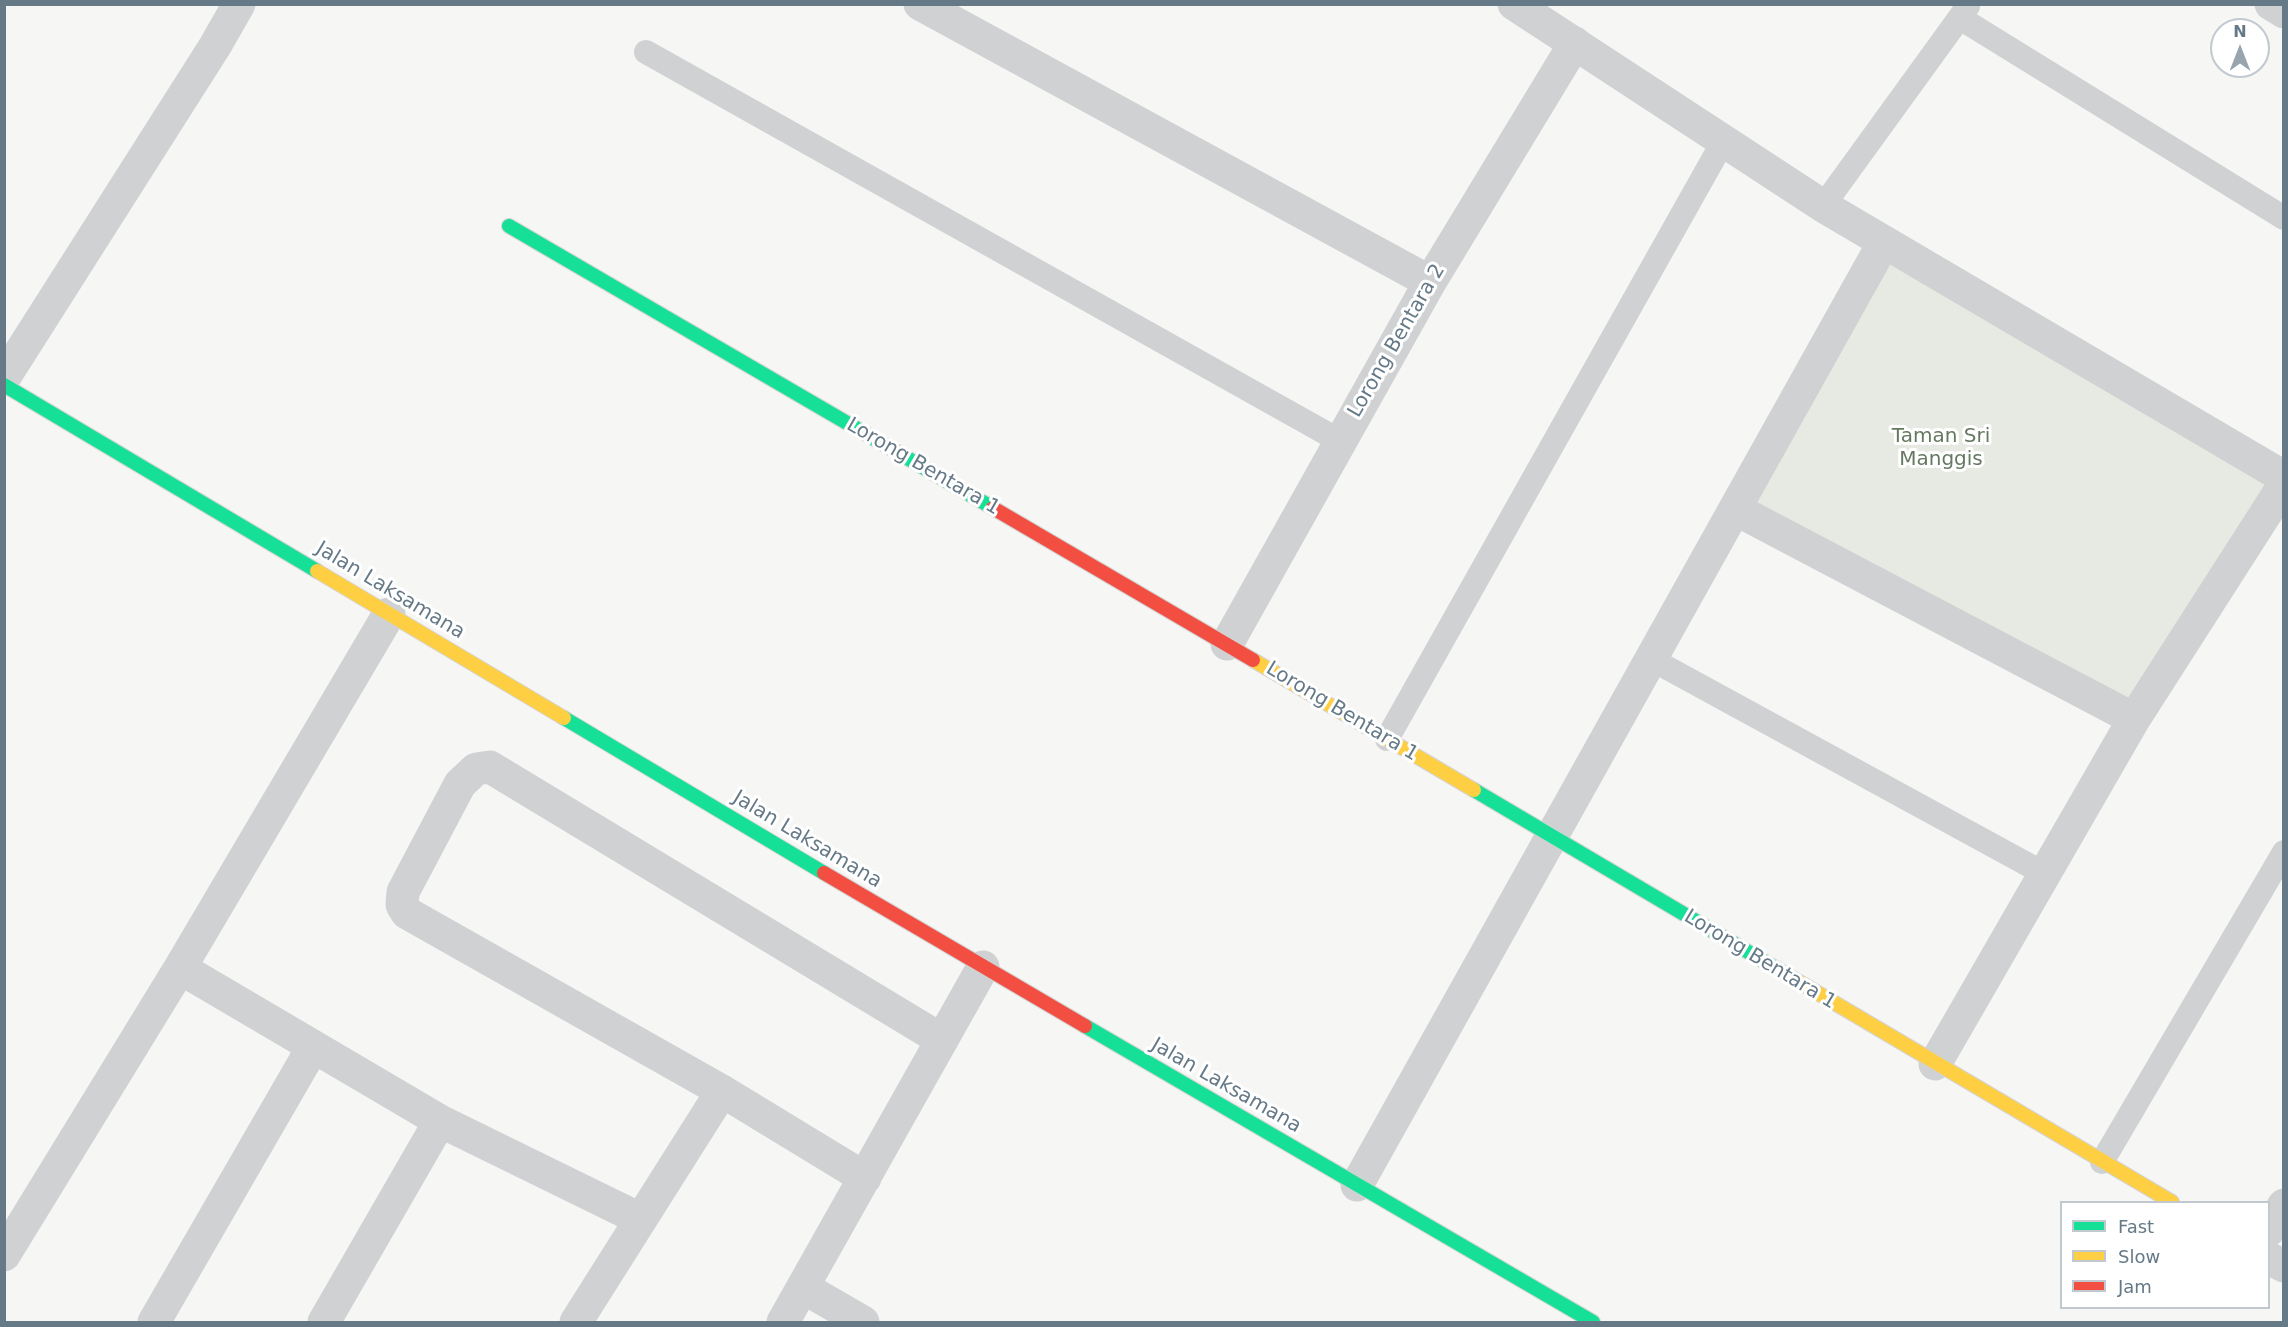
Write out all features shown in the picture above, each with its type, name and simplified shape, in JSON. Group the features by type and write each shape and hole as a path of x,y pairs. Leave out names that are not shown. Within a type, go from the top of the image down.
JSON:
{"street":[{"path":"4,378 215,46 239,4"},
{"path":"920,4 1430,282"},
{"path":"1514,4 1823,206 2283,477"},
{"path":"2271,4 2283,12"},
{"name":"Lorong Bentara 2","path":"1227,644 1430,282 1575,43"},
{"name":"Lorong Bentara 1","path":"509,226 1227,644 2169,1201"},
{"path":"1357,1185 1884,242"},
{"name":"Jalan Laksamana","path":"4,385 983,967 1593,1323"},
{"path":"1935,1064 2134,719 2283,485"},
{"path":"1735,509 2134,719"},
{"path":"4,1255 180,968 389,614"},
{"path":"865,1178 722,1091 407,913 402,905 403,892 460,784 476,769 490,767 942,1040"},
{"path":"783,1323 983,967"},
{"path":"180,968 440,1121 640,1219"},
{"path":"154,1323 313,1047"},
{"path":"576,1323 722,1091"},
{"path":"324,1323 440,1121"},
{"path":"2270,1228 2283,1205"},
{"path":"804,1288 863,1323"}],"lane":[{"path":"1823,206 1964,11 2283,218"},
{"path":"646,52 1340,441"},
{"path":"1388,739 1724,140"},
{"path":"1651,658 2045,874"},
{"path":"2102,1162 2283,852"}],"green space":[{"name":"Taman Sri Manggis","path":"1888,260 2272,483 2127,700 1751,503"}],"traffic: fast":[{"path":"509,226 993,508"},
{"path":"4,385 317,571"},
{"path":"564,718 824,873"},
{"path":"1474,790 1794,979"},
{"path":"1085,1026 1593,1322"}],"traffic: slow":[{"path":"317,571 564,718"},
{"path":"1253,660 1474,790"},
{"path":"1794,979 2170,1201"}],"traffic: jam":[{"path":"993,508 1253,660"},
{"path":"824,873 1085,1026"}]}
